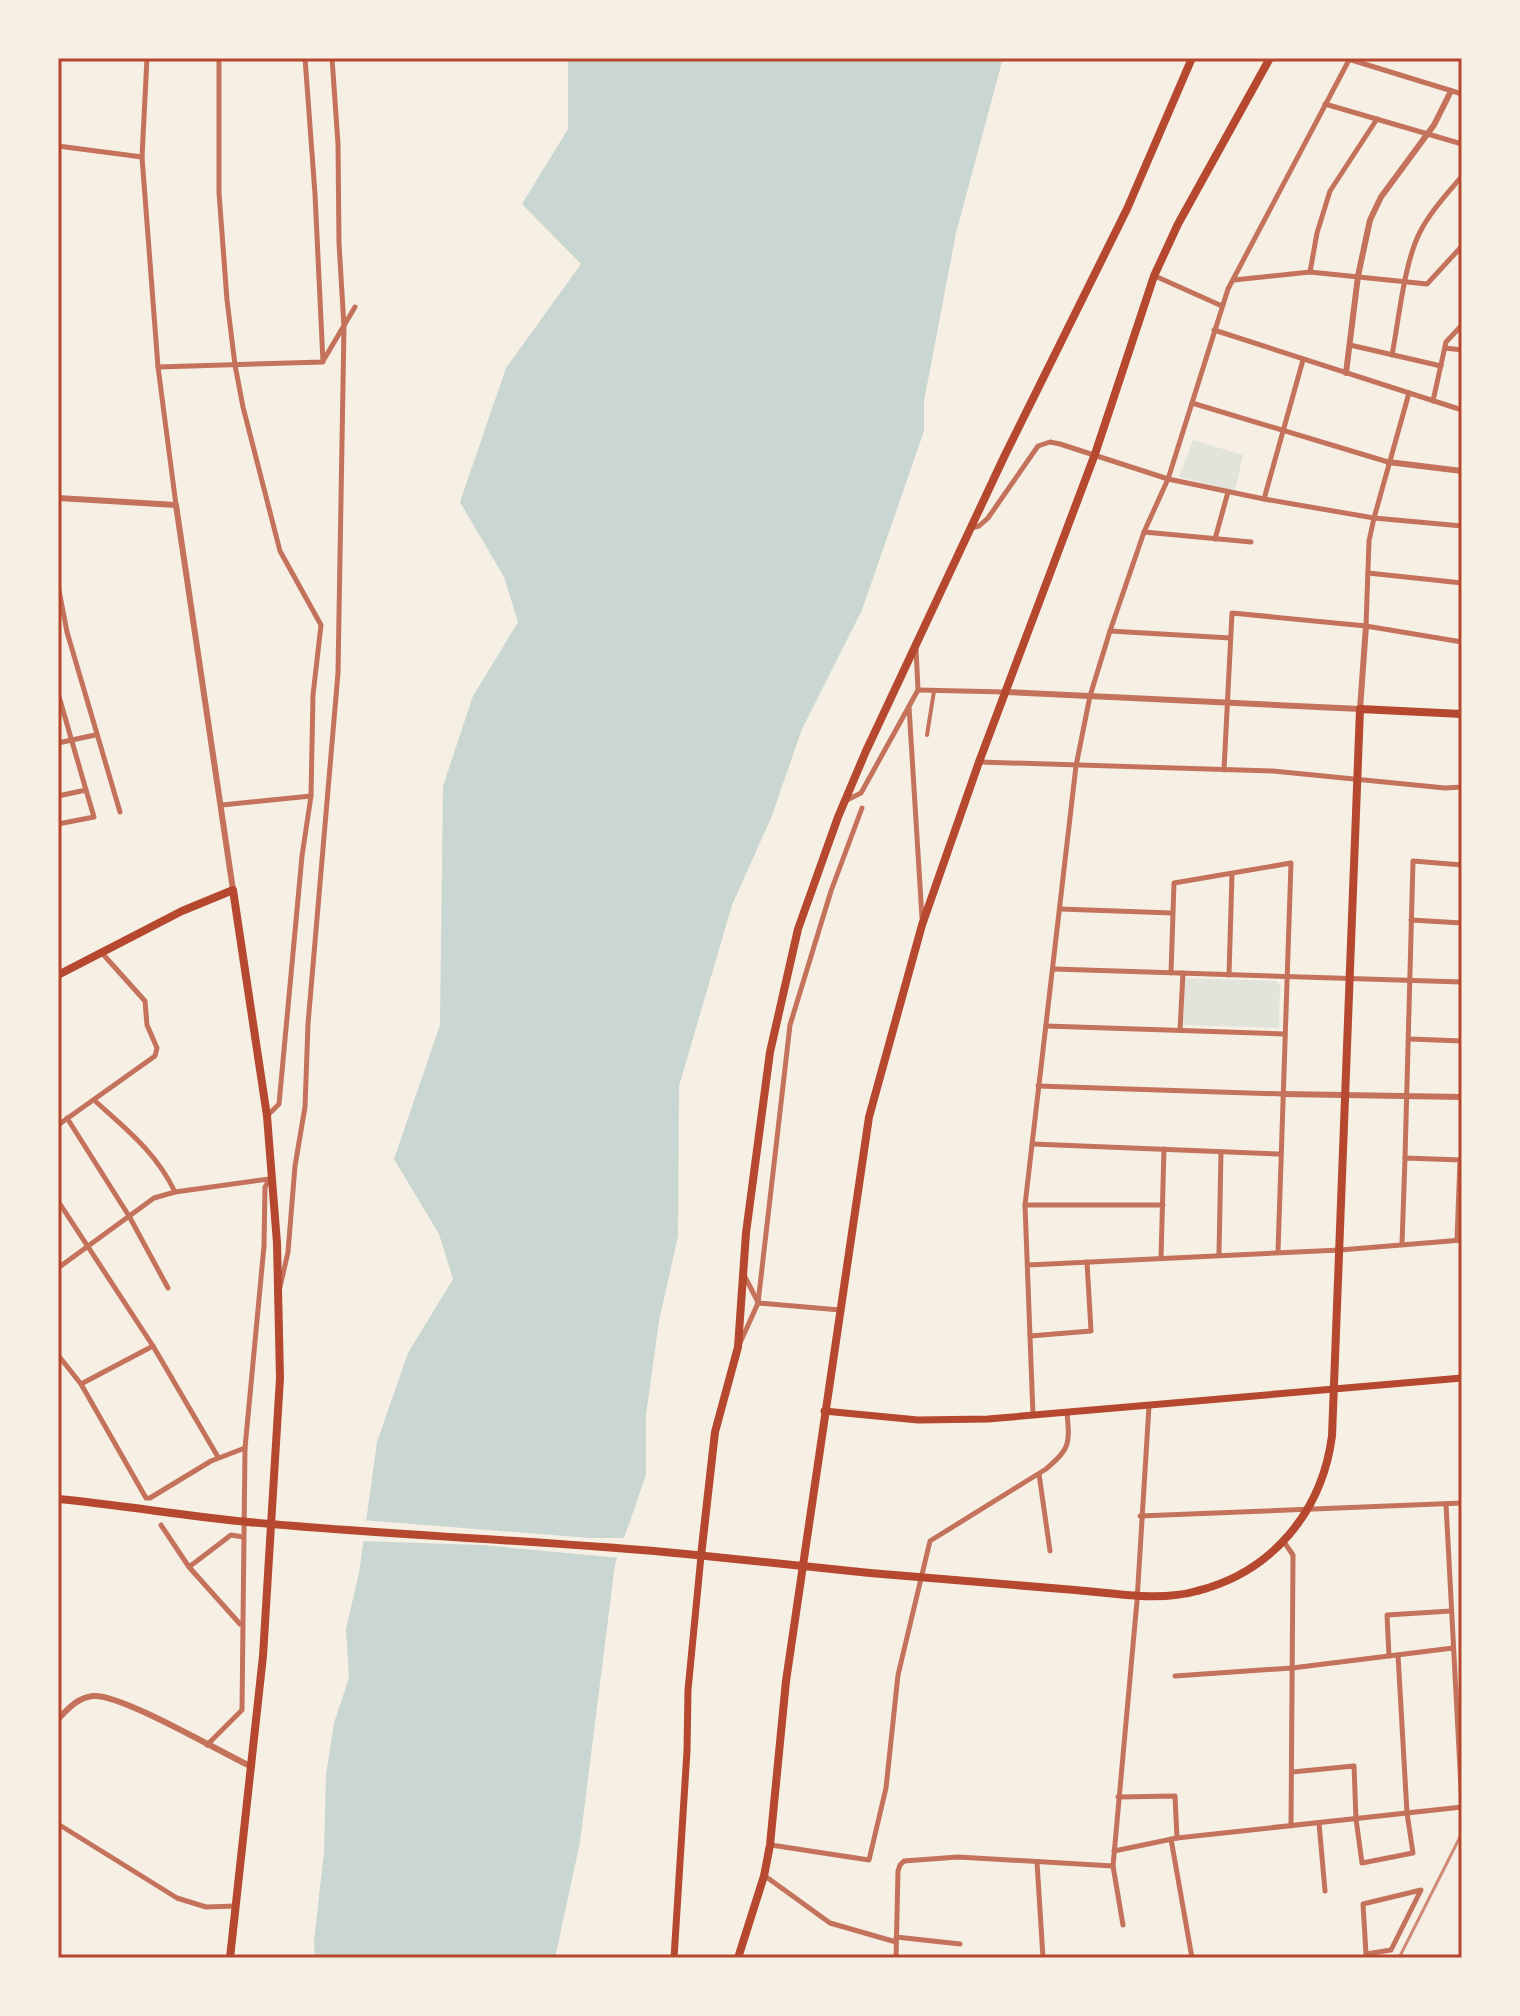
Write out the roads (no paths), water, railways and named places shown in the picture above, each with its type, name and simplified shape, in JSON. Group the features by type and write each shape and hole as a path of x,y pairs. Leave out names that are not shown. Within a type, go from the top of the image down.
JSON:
{"main road":[{"path":"674,1958 688,1690 715,1432 738,1347 753,1175 779,1005 798,929 844,801 969,529 1127,209 1192,58"},
{"path":"738,1958 764,1876 770,1845 786,1681 869,1117 922,925 979,762 1095,454 1154,276 1178,224 1270,58"},
{"path":"58,1499 273,1524 688,1554 946,1580 1137,1594 1175,1595 1213,1586 1257,1565 1284,1542 1309,1508 1330,1453 1335,1389 1360,709 1462,714"},
{"path":"58,975 182,911 233,890 267,1116 279,1291 279,1412 263,1656 230,1958"},
{"path":"824,1411 918,1420 1033,1416 1462,1378"}],"street":[{"path":"147,58 142,157 158,367 233,890"},
{"path":"219,58 219,193 235,365 280,551 321,625 313,695 311,796 302,856 279,1104 267,1116"},
{"path":"305,58 323,362"},
{"path":"279,1291 288,1252 295,1166 305,1107 308,1024 338,673 344,327 332,58"},
{"path":"1033,1416 1025,1205 1076,766 1090,696 1110,631 1144,532 1168,479 1222,306 1347,59 1462,94"},
{"path":"1346,373 1358,276 1370,220 1381,197 1428,134 1451,91"},
{"path":"1325,104 1462,144"},
{"path":"1310,272 1317,233 1330,191 1377,119"},
{"path":"58,148 142,157"},
{"path":"1392,355 1419,234 1433,211 1462,176"},
{"path":"1233,280 1310,272 1427,284 1462,246"},
{"path":"1154,276 1222,306"},
{"path":"323,362 355,307"},
{"path":"1433,401 1446,342 1462,325"},
{"path":"1214,330 1462,410"},
{"path":"1350,345 1441,366"},
{"path":"1445,348 1462,350"},
{"path":"1264,499 1303,360"},
{"path":"158,367 323,362"},
{"path":"918,690 1360,709 1374,518 1409,393"},
{"path":"1192,403 1388,462 1462,471"},
{"path":"969,529 979,526 988,518 1038,446 1050,442 1168,479 1228,492 1374,518 1462,526"},
{"path":"1215,539 1228,492"},
{"path":"58,498 176,505"},
{"path":"1144,532 1251,542"},
{"path":"1368,573 1462,583"},
{"path":"58,585 67,632 95,735 120,812"},
{"path":"1224,770 1232,613 1366,626 1462,642"},
{"path":"1110,631 1230,638"},
{"path":"844,801 861,793 918,690 916,642"},
{"path":"927,735 934,691"},
{"path":"58,693 94,817 58,824"},
{"path":"909,707 922,925"},
{"path":"58,743 95,735"},
{"path":"979,762 1273,771 1445,788 1462,787"},
{"path":"58,796 86,790"},
{"path":"222,805 311,796"},
{"path":"738,1347 758,1303 779,1099 790,1025 826,905 862,808"},
{"path":"1402,1244 1413,861 1462,865"},
{"path":"1171,973 1174,883 1291,863 1278,1252"},
{"path":"1229,975 1232,874"},
{"path":"1060,909 1172,913"},
{"path":"1411,920 1462,923"},
{"path":"58,1125 155,1056 157,1048 147,1025 145,1001 101,952"},
{"path":"1054,969 1462,982"},
{"path":"1180,1030 1183,973"},
{"path":"1046,1026 1284,1034"},
{"path":"1410,1039 1462,1041"},
{"path":"1038,1086 1462,1097"},
{"path":"94,1100 163,1166 175,1192"},
{"path":"67,1118 129,1216 168,1288"},
{"path":"1032,1144 1279,1154"},
{"path":"1161,1258 1164,1149"},
{"path":"1219,1254 1221,1152"},
{"path":"1028,1265 1340,1250 1460,1240 1461,1160 1405,1158"},
{"path":"58,1268 154,1198 175,1192 270,1179"},
{"path":"207,1745 242,1710 245,1448 264,1246 265,1187 270,1179"},
{"path":"58,1201 153,1346 218,1457"},
{"path":"1025,1205 1163,1205"},
{"path":"1030,1336 1091,1331 1087,1262"},
{"path":"743,1272 758,1303"},
{"path":"758,1303 840,1310"},
{"path":"81,1384 153,1346"},
{"path":"58,1355 81,1384 146,1498 218,1457 245,1448"},
{"path":"1123,1925 1113,1866 1137,1594 1149,1406"},
{"path":"770,1845 869,1860 886,1788 898,1675 930,1541 1039,1474 1063,1455 1068,1447 1067,1413"},
{"path":"1039,1474 1050,1551"},
{"path":"1140,1516 1462,1503"},
{"path":"1114,1851 1174,1838 1462,1807 1458,1674 1453,1648 1446,1504"},
{"path":"161,1525 189,1567 241,1625"},
{"path":"189,1567 231,1535 243,1537"},
{"path":"1284,1542 1293,1555 1291,1826"},
{"path":"1389,1656 1387,1615 1451,1611"},
{"path":"1453,1639 1462,1638"},
{"path":"1175,1676 1292,1668 1453,1648"},
{"path":"1292,1772 1354,1766 1362,1863 1413,1853 1407,1813 1398,1655"},
{"path":"58,1719 80,1699 102,1695 133,1707 252,1767"},
{"path":"1118,1797 1175,1796 1174,1838 1192,1958"},
{"path":"1319,1823 1325,1891"},
{"path":"58,1824 177,1898 206,1907 236,1906"},
{"path":"896,1958 898,1871 904,1861 958,1857 1113,1866"},
{"path":"1037,1862 1043,1958"},
{"path":"764,1876 830,1923 896,1940 960,1944"},
{"path":"1421,1890 1391,1950 1366,1956 1363,1904 1421,1890"}],"railway":[{"path":"1399,1958 1462,1833"}]}
